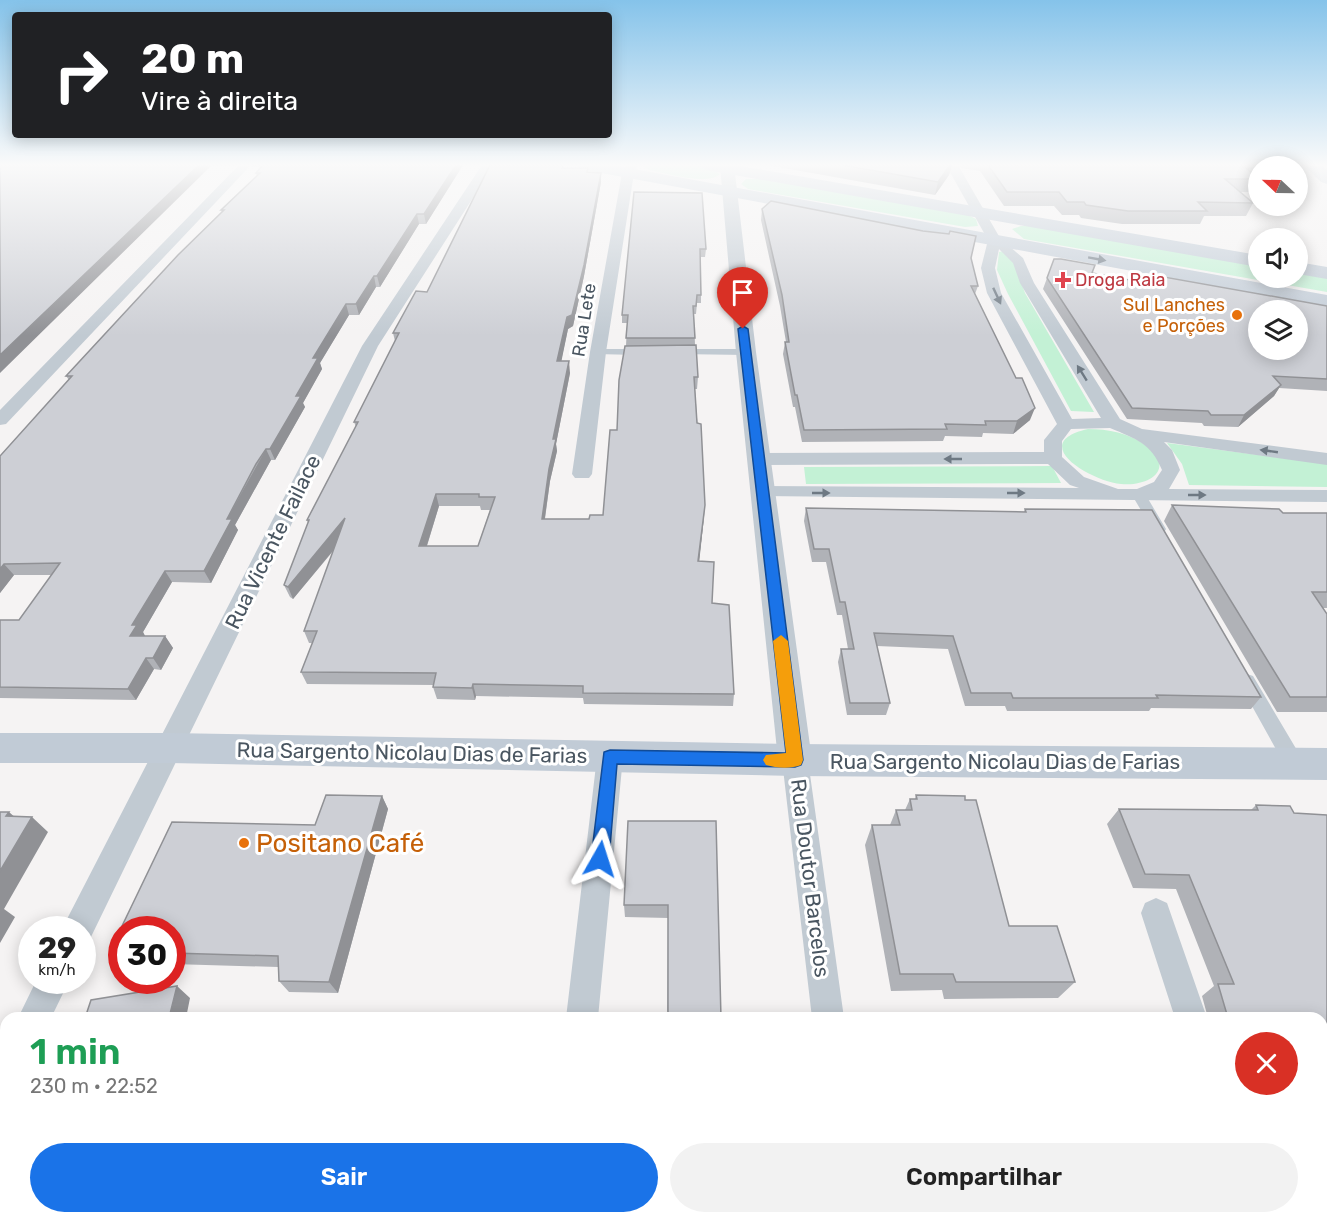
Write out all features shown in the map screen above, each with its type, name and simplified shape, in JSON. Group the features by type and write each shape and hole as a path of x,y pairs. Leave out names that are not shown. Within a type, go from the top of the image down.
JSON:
{"main road":[{"path":"921,222 995,240 1327,301"},
{"path":"1029,222 1248,259"},
{"path":"1308,270 1327,273"},
{"name":"Rua Sargento Nicolau Dias de Farias","path":"0,748 170,748 795,760 1311,764"}],"street":[{"path":"0,420 189,222"},
{"name":"Rua Vicente Failace","path":"85,916 370,346 451,222"},
{"name":"Rua Lete","path":"582,474 598,352 621,222"},
{"name":"Rua Doutor Barcelos","path":"733,222 758,459 827,1012"},
{"path":"986,222 995,240 1013,252 1021,261 1027,284 1113,423"},
{"path":"995,240 988,268 994,292 1066,424"},
{"path":"1053,458 1053,440 1066,424 1113,423 1138,434 1164,450 1171,470 1161,486 1139,495"},
{"path":"1138,434 1327,459"},
{"path":"758,459 1053,458 1077,481 1114,494"},
{"path":"762,492 1327,496"},
{"path":"1139,495 1169,546"},
{"path":"1240,670 1311,764"},
{"path":"583,1012 610,757"},
{"path":"1156,913 1189,1012"},
{"path":"37,1012 46,994"}],"lane":[{"path":"598,352 643,352"},
{"path":"666,352 746,352"}],"green space":[{"path":"937,222 977,222 978,226 965,227"},
{"path":"1032,226 1248,263 1248,278 1024,239 1012,229"},
{"path":"1004,251 1011,254 1025,293 1094,412 1071,411 997,270 999,252"},
{"path":"1308,273 1327,277 1327,292 1304,288 1308,288"},
{"path":"1088,429 1118,432 1145,445 1159,461 1156,474 1141,482 1121,484 1094,476 1081,469 1063,452 1063,443 1070,435"},
{"path":"1167,443 1327,464 1327,487 1189,485 1182,464"},
{"path":"1052,466 1061,483 806,484 804,467"}],"building":[{"path":"0,222 139,222 0,355"},
{"path":"212,222 412,222 356,304 346,304 313,358 318,358 296,396 301,396 270,449 266,449 256,464 227,519 232,519 204,571 165,571 132,625 137,625 130,636 165,636 153,658 146,658 128,689 0,687 0,620 19,620 60,563 4,564 0,569 0,456 72,376 66,376 178,255"},
{"path":"462,222 592,222 572,315 567,317 557,361 569,361 553,439 556,439 542,519 589,519 590,515 603,515 610,430 617,430 619,380 625,346 696,345 698,377 694,377 697,423 701,424 705,505 698,561 714,562 712,603 729,605 734,694 583,693 583,686 473,684 472,688 433,687 436,673 301,672 317,631 304,631 345,518 288,587 284,585 309,520 307,520 358,422 354,422 399,333 393,333 416,291 427,292","holes":["436,494 479,494 479,497 495,497 478,546 419,546"]},
{"path":"631,222 704,222 706,249 700,249 701,295 697,295 696,306 693,306 695,338 626,338 628,315 622,315"},
{"path":"765,222 878,222 923,231 949,234 950,231 976,236 971,258 978,286 971,286 1016,378 1022,378 1035,408 1017,421 985,421 986,425 945,424 947,429 804,430 785,342 789,342 782,295"},
{"path":"1054,259 1095,265 1092,273 1151,284 1153,275 1293,300 1248,300 1248,360 1308,360 1308,303 1327,306 1327,379 1273,376 1281,385 1244,415 1211,415 1208,411 1132,408 1047,278"},
{"path":"1172,505 1279,509 1283,513 1327,513 1327,592 1312,592 1327,614 1327,697 1290,697"},
{"path":"806,508 1026,512 1025,509 1152,510 1261,697 1156,695 1158,698 1013,698 1011,693 971,693 953,636 874,633 890,703 850,703 841,649 854,649 845,602 840,602 829,549 814,549"},
{"path":"326,795 382,796 329,982 279,981 278,956 186,953 186,916 127,916 172,822 315,825"},
{"path":"916,795 965,796 965,800 976,800 1009,926 1057,926 1075,982 956,982 953,974 900,974 872,825 900,825 896,810 912,810 910,799 917,799"},
{"path":"1256,805 1290,806 1294,813 1327,815 1327,1012 1226,1012 1218,984 1234,984 1189,875 1145,874 1119,809 1258,810"},
{"path":"0,812 9,812 6,816 32,817 0,871"},
{"path":"628,821 716,821 721,1012 668,1012 668,905 624,905"},
{"path":"128,994 175,994 170,1012 87,1012 91,1000"}],"slow traffic":[{"path":"771,760 795,760 781,641"}],"place":[{"name":"Droga Raia","path":"1063,280"},
{"name":"Sul Lanches e Porções","path":"1237,315"},
{"name":"Positano Café","path":"244,843"}],"route":[{"path":"600,859 610,757 795,760 743,329"}]}
